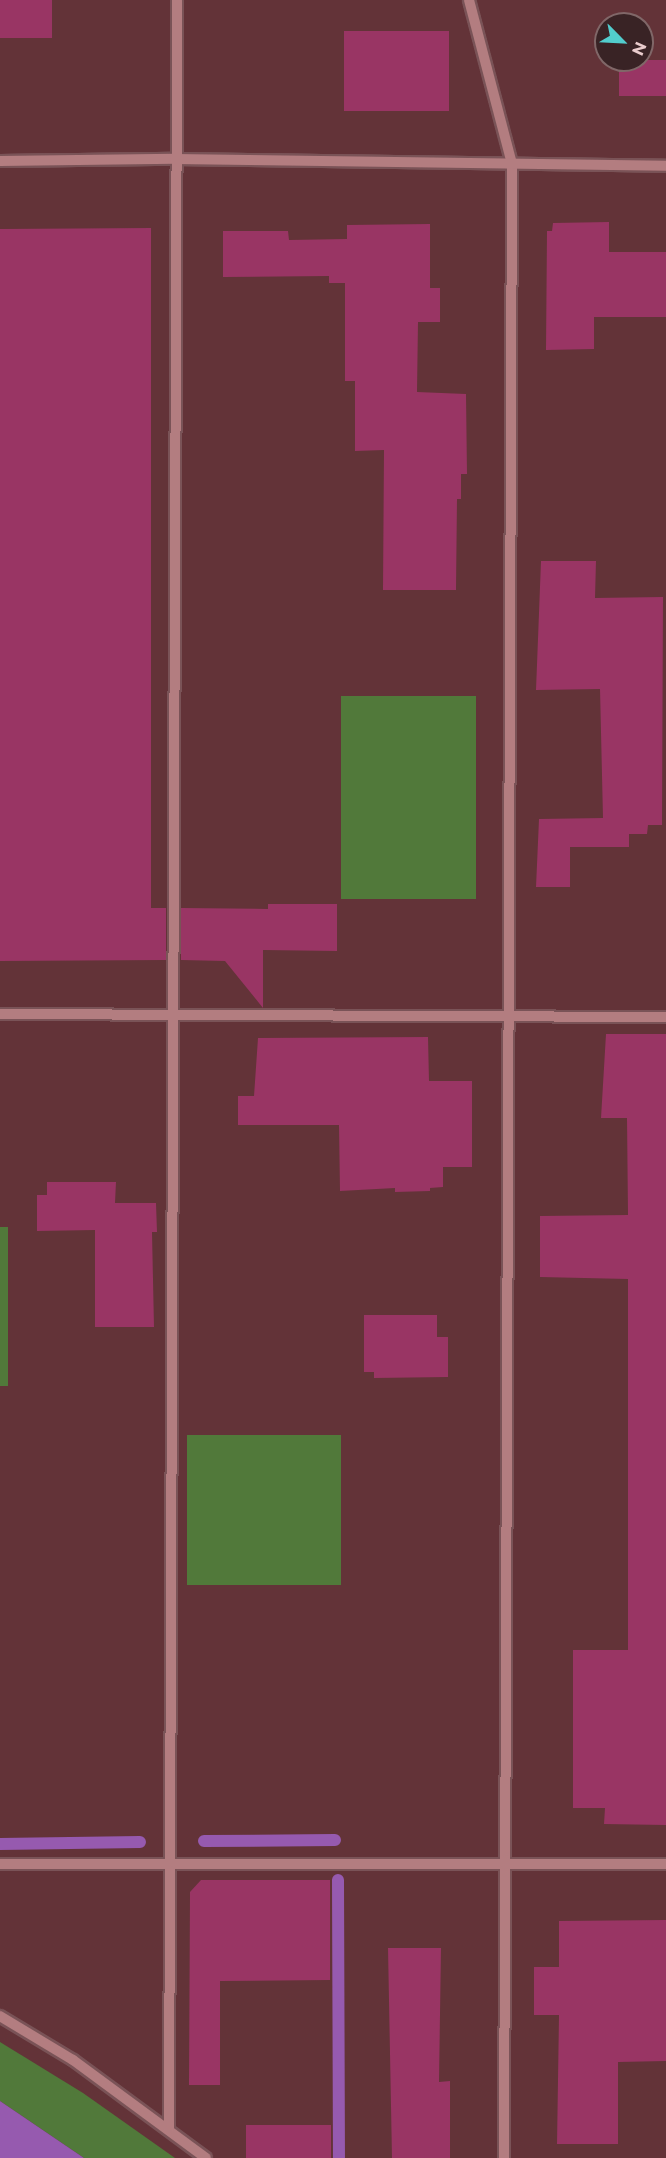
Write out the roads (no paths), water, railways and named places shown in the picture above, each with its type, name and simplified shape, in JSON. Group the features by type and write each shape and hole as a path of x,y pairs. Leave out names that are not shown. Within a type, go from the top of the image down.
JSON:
{"street":[{"path":"169,2129 177,0"},
{"path":"469,0 512,164 504,2158"},
{"path":"0,161 175,159 666,166"},
{"path":"0,1014 666,1017"},
{"path":"0,1864 666,1864"},
{"path":"0,2016 73,2060 206,2158"}],"waterway":[{"path":"204,1841 335,1840"},
{"path":"0,1844 140,1842"},
{"path":"338,1880 339,2158"}]}
